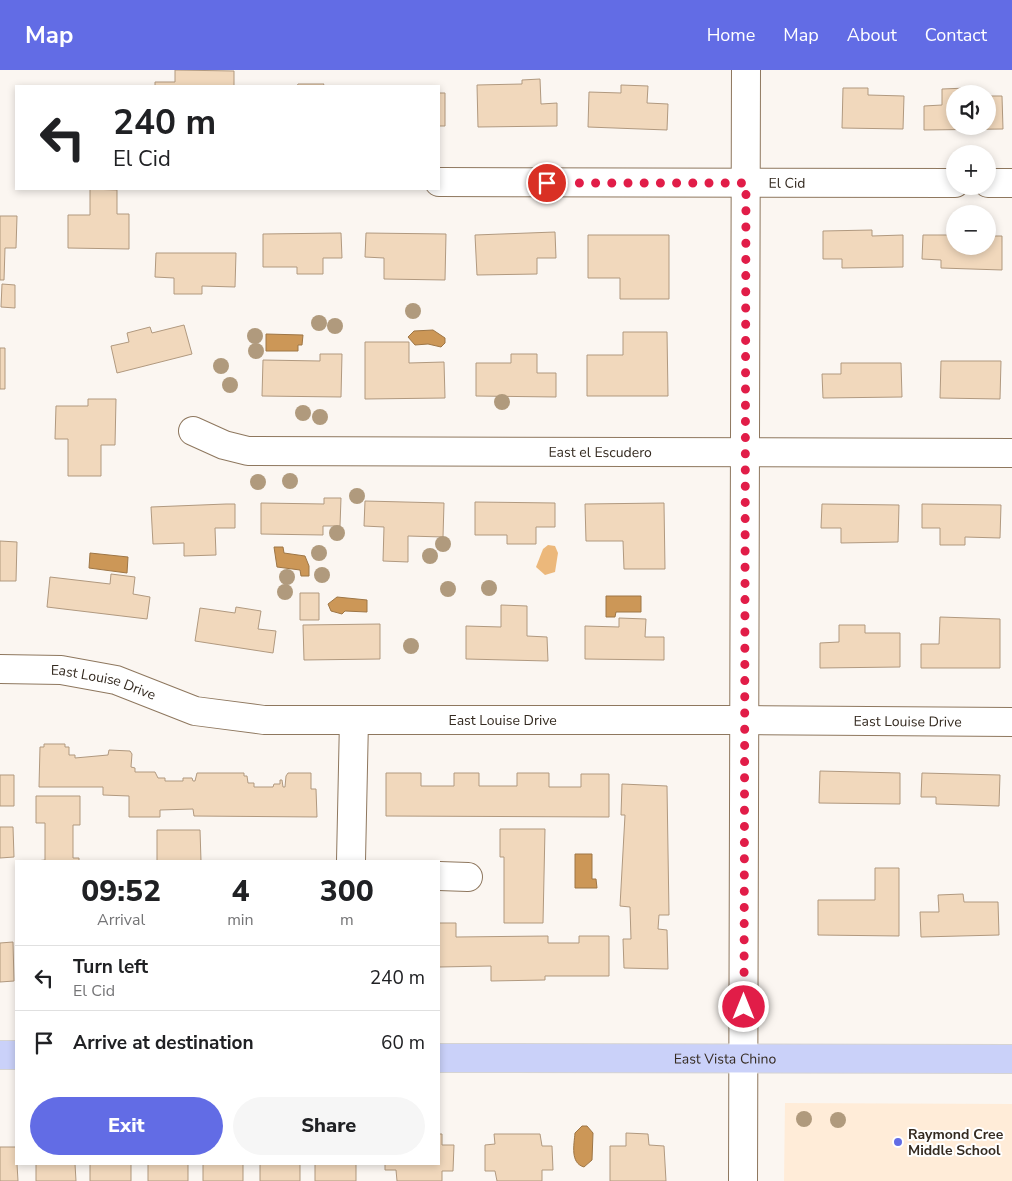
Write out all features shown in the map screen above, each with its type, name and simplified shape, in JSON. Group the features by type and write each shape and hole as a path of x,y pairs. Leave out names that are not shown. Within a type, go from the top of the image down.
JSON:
{"main road":[{"path":"0,1055 15,1055"},
{"name":"East Vista Chino","path":"440,1058 1012,1059"}],"street":[{"path":"742,1181 746,70"},
{"name":"El Cid","path":"440,182 946,183"},
{"path":"996,183 1012,183"},
{"name":"East el Escudero","path":"193,430 224,444 248,451 1012,453"},
{"name":"East Louise Drive","path":"0,669 60,670 116,680 195,711 264,720 1012,722"},
{"path":"351,860 354,720"},
{"path":"440,876 468,877"}],"shaded area":[{"path":"433,330 445,338 445,343 441,347 428,344 415,345 408,337 414,331"},
{"path":"266,334 303,335 302,345 298,345 298,351 266,351"},
{"path":"548,545 555,546 558,553 555,572 545,575 536,567 543,549"},
{"path":"274,547 283,547 284,553 305,556 309,566 309,576 301,576 300,570 277,567"},
{"path":"90,553 128,557 127,573 89,568"},
{"path":"606,596 641,596 641,612 616,612 615,617 606,617"},
{"path":"337,597 367,600 367,612 345,611 342,614 331,611 328,604"},
{"path":"575,854 592,854 592,879 596,879 597,888 575,888"},
{"name":"Raymond Cree Middle School","path":"785,1103 1012,1104 1012,1181 784,1181"},
{"path":"582,1126 587,1126 593,1133 592,1160 584,1167 577,1162 574,1153 575,1133"}],"building":[{"path":"175,70 234,71 234,85 155,85 155,82 175,82"},
{"path":"540,79 541,104 557,103 557,126 478,127 477,85 522,84 522,80"},
{"path":"298,84 324,84 324,85"},
{"path":"621,85 648,86 647,103 668,104 667,130 588,127 589,92 621,93"},
{"path":"843,88 868,88 868,95 904,96 903,129 842,128"},
{"path":"942,89 946,89 946,130 924,130 924,106 942,105"},
{"path":"440,93 445,93 445,126 440,126"},
{"path":"996,96 1002,96 1003,129 996,129"},
{"path":"90,190 117,190 117,214 129,214 129,249 68,248 68,215 90,215"},
{"path":"0,216 17,216 16,248 5,248 4,280 0,280"},
{"path":"872,230 872,236 903,235 903,267 842,268 842,259 823,259 823,231"},
{"path":"555,232 556,258 537,258 537,274 477,275 475,235"},
{"path":"341,233 342,258 323,258 323,274 297,274 297,267 263,267 263,234"},
{"path":"366,233 446,234 445,280 384,279 384,258 365,257"},
{"path":"588,235 669,235 669,299 620,299 620,278 588,278"},
{"path":"923,235 946,235 946,255 996,255 996,236 1002,236 1002,270 941,268 941,260 922,259"},
{"path":"156,253 236,253 235,287 202,286 202,294 174,294 174,278 155,277"},
{"path":"2,284 15,285 15,308 1,307"},
{"path":"184,325 192,354 117,373 111,346 129,342 127,333 150,327 152,333"},
{"path":"623,332 667,332 668,396 587,396 587,355 623,355"},
{"path":"365,342 409,342 409,363 444,362 445,398 365,399"},
{"path":"0,348 5,348 5,389 0,389"},
{"path":"320,354 342,354 341,397 262,396 263,360 320,361"},
{"path":"511,354 537,354 537,373 556,373 556,397 476,396 476,363 511,363"},
{"path":"941,361 1001,361 1000,399 940,398"},
{"path":"841,363 901,363 902,397 823,398 822,374 841,374"},
{"path":"88,399 116,399 115,445 101,445 101,476 68,476 68,439 55,439 56,406 88,406"},
{"path":"324,498 341,498 340,526 323,526 323,535 261,534 261,503 324,504"},
{"path":"365,501 444,503 443,537 408,536 408,562 383,561 384,527 364,526"},
{"path":"475,502 555,503 555,527 536,527 536,544 507,544 507,535 475,535"},
{"path":"664,503 665,569 624,569 623,541 586,541 585,504"},
{"path":"235,504 235,528 215,528 216,555 184,556 184,543 153,544 151,507"},
{"path":"822,504 899,505 898,542 841,543 841,528 821,528"},
{"path":"922,504 1001,505 1000,538 965,537 965,545 940,545 940,528 922,528"},
{"path":"0,541 17,542 16,581 0,581"},
{"path":"111,574 135,577 133,594 150,597 147,619 47,607 50,577 110,584"},
{"path":"300,593 319,593 319,620 300,620"},
{"path":"501,605 527,606 527,636 547,637 548,661 466,659 466,626 501,627"},
{"path":"236,607 261,611 258,629 276,631 273,653 195,641 200,608 235,613"},
{"path":"940,617 1000,619 1000,668 921,668 921,644 939,644"},
{"path":"619,618 646,619 645,637 664,637 664,660 585,659 585,626 619,627"},
{"path":"380,624 380,659 304,660 303,625"},
{"path":"839,625 865,625 865,633 900,633 900,667 820,668 820,643 839,642"},
{"path":"44,744 65,744 65,747 69,747 69,755 75,755 75,758 108,755 109,750 130,751 132,754 131,767 135,768 135,772 155,772 158,778 165,778 165,781 183,781 183,778 192,778 195,781 197,773 244,773 244,776 247,776 248,783 254,783 254,787 273,787 274,784 280,784 280,780 282,780 283,787 285,787 288,773 311,773 311,789 316,789 317,817 194,816 193,809 160,810 160,817 129,817 129,796 103,795 103,787 39,787 40,747 44,747"},
{"path":"820,771 900,773 900,804 819,803"},
{"path":"386,773 421,773 421,786 454,786 454,773 479,773 479,786 517,786 517,773 549,773 549,787 581,787 581,774 609,774 609,817 386,816"},
{"path":"922,773 1000,775 999,806 936,804 936,797 921,797"},
{"path":"0,775 14,775 14,806 0,806"},
{"path":"622,784 667,786 669,915 659,915 658,929 667,930 668,969 624,968 623,939 631,939 630,907 620,906 625,815 621,815"},
{"path":"36,796 80,796 80,825 73,825 73,858 79,858 79,860 45,860 45,823 36,823"},
{"path":"0,827 13,827 14,857 0,858"},
{"path":"500,829 545,829 543,923 504,923 504,857 500,857"},
{"path":"157,830 200,830 201,860 157,860"},
{"path":"875,868 899,868 899,936 818,935 818,900 875,900"},
{"path":"963,894 964,902 998,902 999,935 921,937 920,912 939,912 938,895"},
{"path":"440,923 456,923 456,937 548,936 548,943 579,943 579,936 609,936 609,976 545,976 545,980 491,981 491,966 440,967"},
{"path":"13,942 14,981 0,982 0,943"},
{"path":"626,1133 648,1134 649,1145 664,1146 666,1181 610,1181 610,1146 626,1146"},
{"path":"440,1134 442,1134 442,1145 454,1145 453,1171 442,1171 442,1181 397,1181 396,1170 385,1170 385,1165 440,1165"},
{"path":"494,1134 540,1134 542,1146 552,1146 553,1170 542,1170 542,1181 497,1181 495,1171 485,1171 485,1145 495,1144"},
{"path":"0,1147 15,1147 15,1165 17,1165 18,1181 0,1181"},
{"path":"36,1165 75,1165 76,1181 36,1181"},
{"path":"90,1165 131,1165 131,1181 90,1181"},
{"path":"148,1165 188,1165 188,1181 148,1181"},
{"path":"203,1165 243,1165 243,1181 203,1181"},
{"path":"260,1165 300,1165 300,1181 260,1181"},
{"path":"315,1165 356,1165 356,1181 315,1181"}],"place":[{"name":"Raymond Cree Middle School","path":"898,1142"}],"route":[{"path":"547,183 746,183 744,1007"}]}
